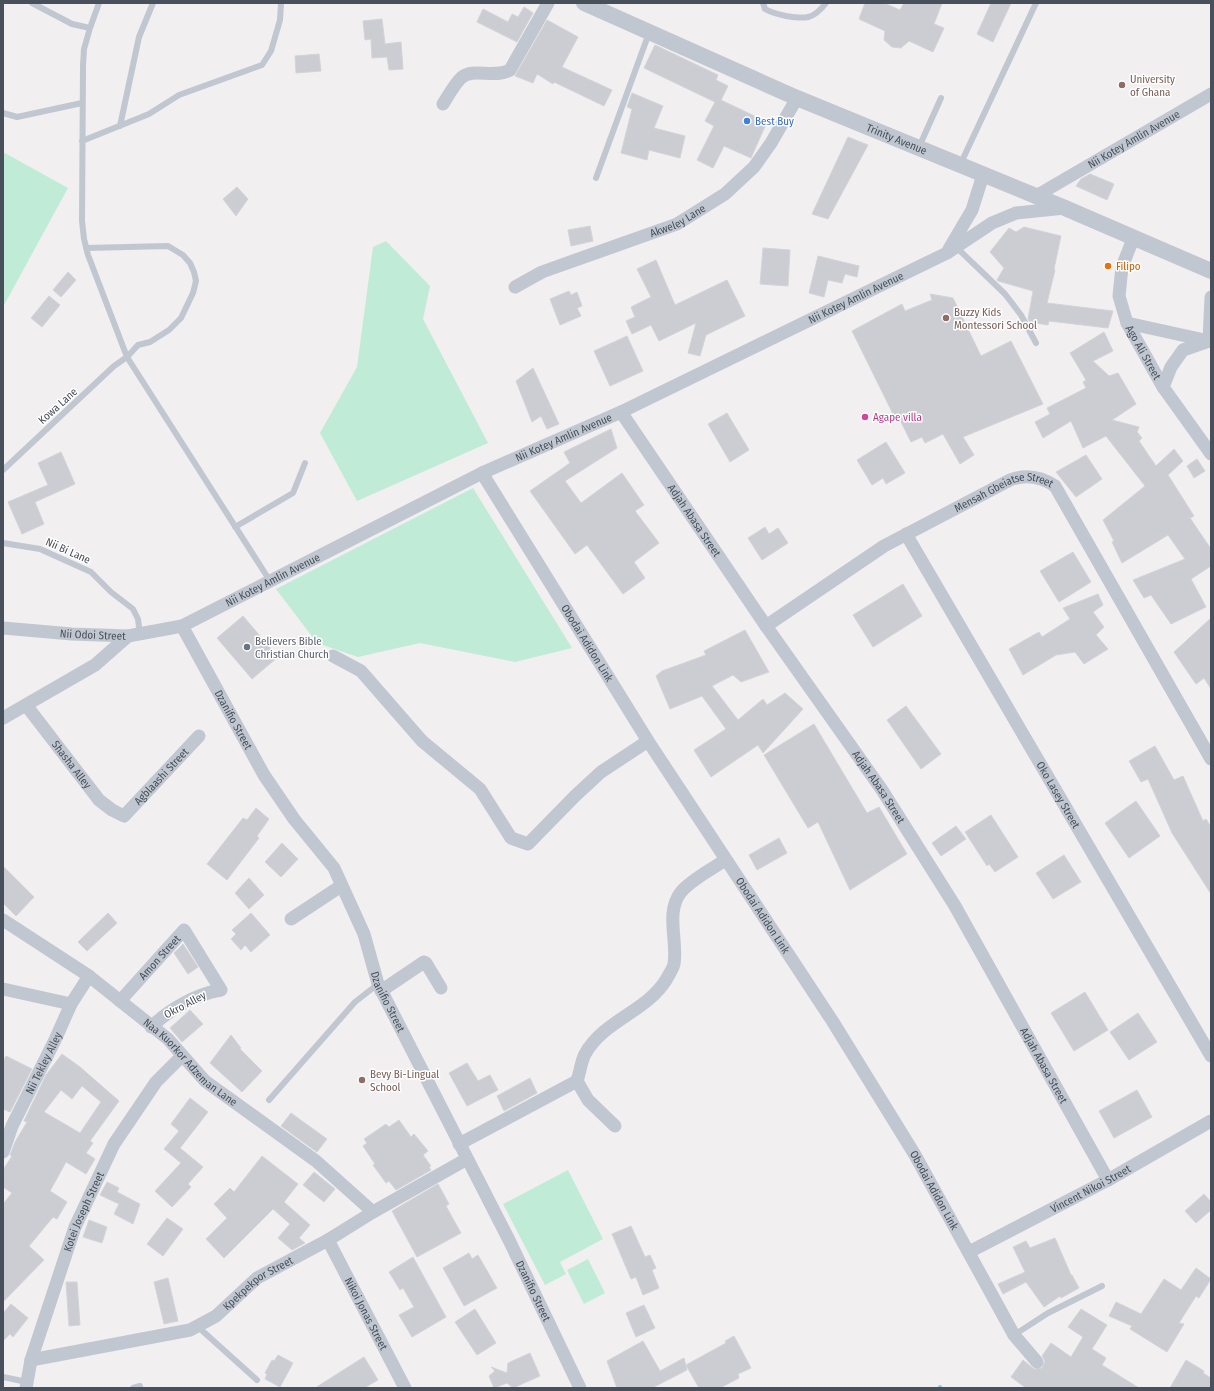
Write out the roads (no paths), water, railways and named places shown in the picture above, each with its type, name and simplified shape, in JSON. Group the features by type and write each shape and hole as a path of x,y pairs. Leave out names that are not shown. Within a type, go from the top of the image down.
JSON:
{"street":[{"path":"443,104 465,74 474,73 498,75 510,70 548,3"},
{"name":"Trinity Avenue","path":"584,3 650,31 797,98 1065,208 1211,271"},
{"name":"Nii Kotey Amlin Avenue","path":"1036,196 1211,94"},
{"name":"Akweley Lane","path":"515,287 542,272 677,224 725,194 754,167 771,143 797,98"},
{"path":"951,250 972,210 983,175"},
{"name":"Nii Kotey Amlin Avenue","path":"182,626 482,473 621,412 951,250 992,223 1016,213 1065,208"},
{"name":"Ago Ali Street","path":"1134,239 1122,267 1119,296 1127,323 1163,387 1211,454"},
{"path":"1210,341 1211,297"},
{"path":"1127,323 1210,341"},
{"path":"1163,387 1171,367 1183,350 1210,341"},
{"name":"Adjah Abasa Street","path":"621,412 766,626 882,790 955,906 1108,1180"},
{"name":"Obodai Adidon Link","path":"482,473 648,741 833,1022 915,1155 1014,1335 1037,1362"},
{"name":"Mensah Gbeiatse Street","path":"766,626 884,546 996,486 1022,476 1044,479 1055,486 1211,759"},
{"name":"Oko Lasey Street","path":"906,534 1211,1056"},
{"name":"Nii Odoi Street","path":"3,628 72,634 134,635 182,626"},
{"name":"Dzanifio Street","path":"182,626 264,775 294,818 334,868 364,934 379,988 509,1240 580,1388"},
{"path":"3,718 94,665 134,635"},
{"path":"333,656 361,672 422,741 480,789 510,838 524,844 528,844 601,772 648,741"},
{"name":"Shasha Alley","path":"26,705 99,800 112,810 124,816"},
{"name":"Agblaashi Street","path":"124,816 199,736"},
{"path":"459,1144 577,1080 585,1055 592,1044 609,1027 649,1001 665,981 674,964 673,914 676,899 682,891 695,880 726,860"},
{"path":"291,919 341,886"},
{"name":"Naa Kuorkor Adzeman Lane","path":"3,920 89,976 151,1027 168,1039 205,1081 316,1161 373,1212"},
{"name":"Amon Street","path":"120,1001 184,930 221,990"},
{"path":"379,988 424,962 441,988"},
{"name":"Nii Tekley Alley","path":"3,1152 12,1126 55,1040 71,1004 89,976"},
{"path":"3,988 71,1004"},
{"name":"Okro Alley","path":"151,1027 165,1014 210,992 221,990"},
{"name":"Kotei Joseph Street","path":"26,1385 31,1360 75,1227 114,1144 156,1082 182,1056"},
{"path":"577,1080 588,1100 615,1126"},
{"name":"Vincent Nikoi Street","path":"968,1252 1108,1180 1211,1121"},
{"name":"Kpekpekpor Street","path":"31,1360 190,1330 216,1316 257,1278 328,1240 373,1212 467,1159"},
{"name":"Nikoi Jonas Street","path":"328,1240 405,1388"}],"lane":[{"path":"32,3 72,24 90,28"},
{"path":"99,3 84,49 82,103 82,221 86,248 128,357 270,581"},
{"path":"120,126 139,37 153,3"},
{"path":"82,141 149,114 179,95 262,65 271,51 280,20 281,3"},
{"path":"763,3 765,9 771,13 804,19 813,16 820,11 826,3"},
{"path":"960,165 1036,3"},
{"path":"596,178 650,31"},
{"path":"919,148 941,98"},
{"path":"3,113 17,117 82,103"},
{"name":"Kowa Lane","path":"3,470 114,366 128,357 138,345 150,342 169,330 181,318 193,293 196,281 190,263 184,255 168,246 86,248"},
{"path":"951,250 1005,294 1021,315 1036,343"},
{"path":"235,527 293,494 305,463"},
{"name":"Nii Bi Lane","path":"3,543 40,549 91,572 111,592 133,609 138,619 134,635"},
{"path":"269,1100 355,1002 379,988"},
{"path":"1014,1335 1048,1313 1102,1286"},
{"path":"196,1326 257,1380"},
{"path":"3,1377 26,1385"},
{"path":"133,1388 140,1386"}],"place":[{"name":"University of Ghana","path":"1122,85"},
{"name":"Best Buy","path":"747,121"},
{"name":"Filipo","path":"1108,266"},
{"name":"Buzzy Kids Montessori School","path":"946,318"},
{"name":"Agape villa","path":"865,417"},
{"name":"Believers Bible Christian Church","path":"247,647"},
{"name":"Bevy Bi-Lingual School","path":"362,1080"}]}
